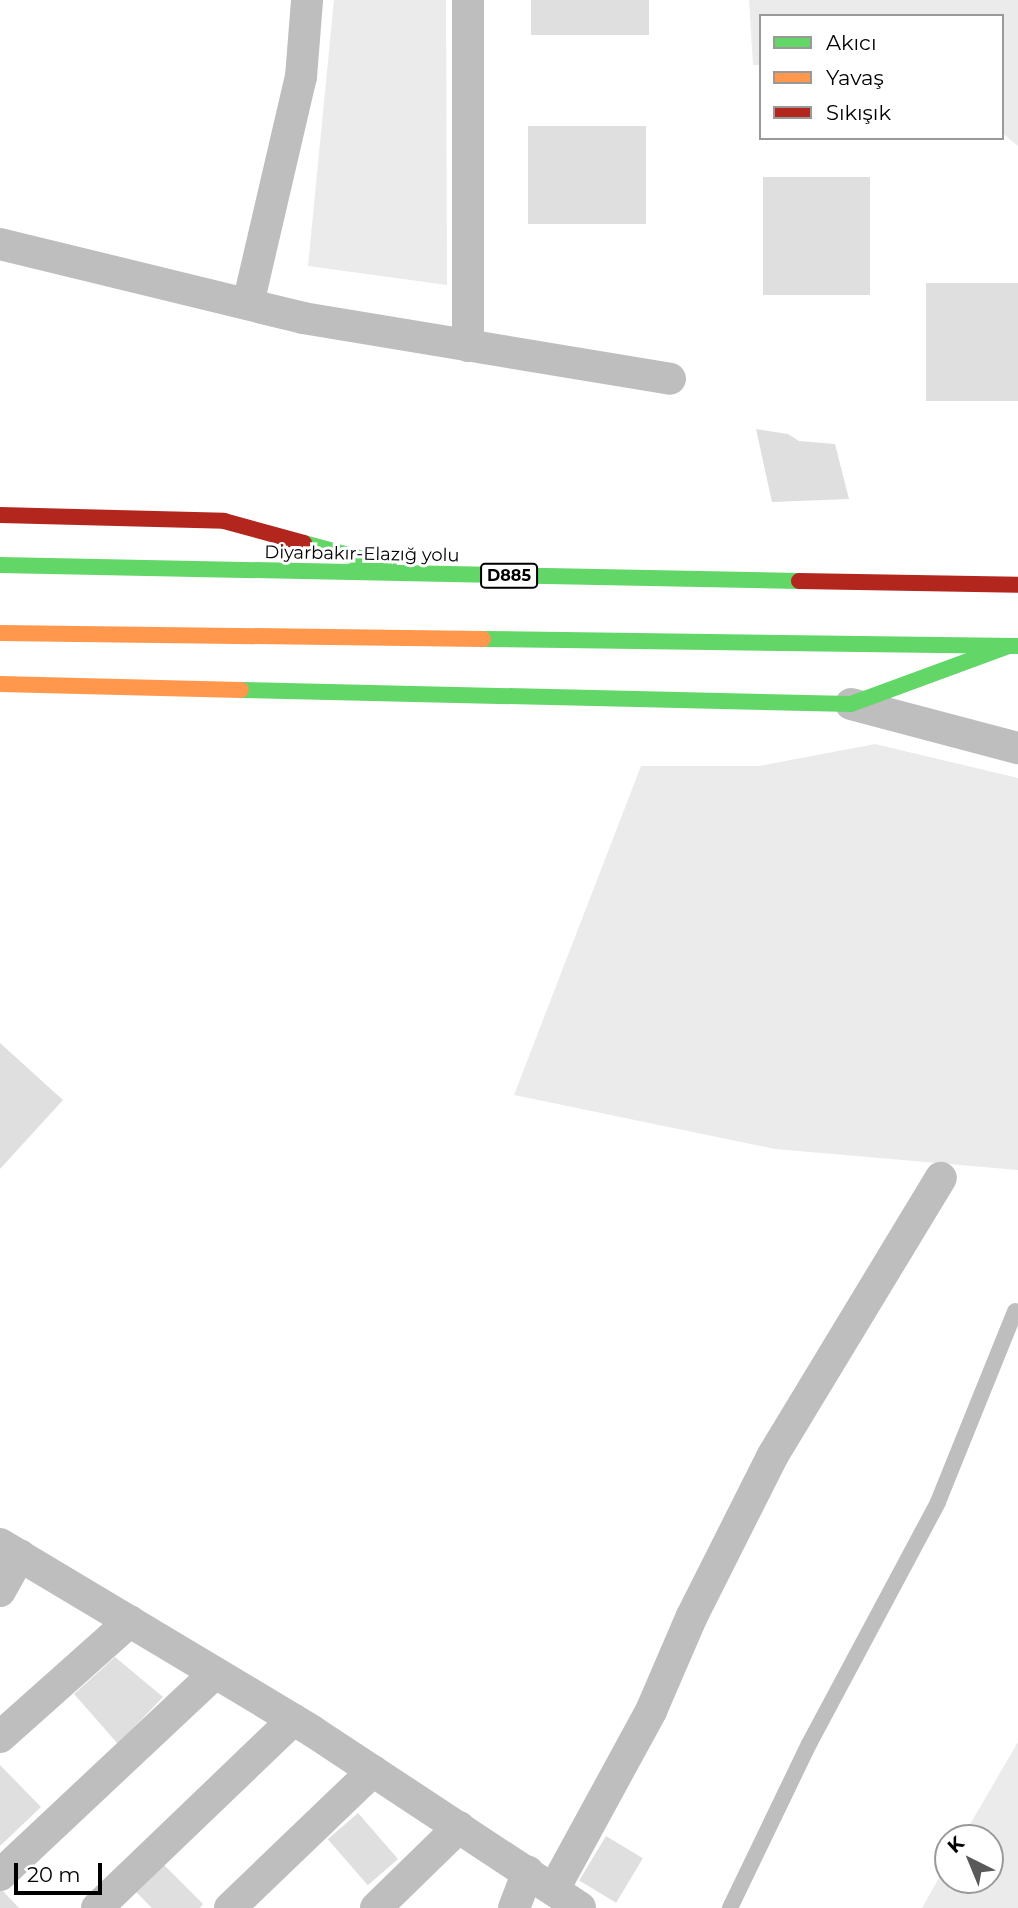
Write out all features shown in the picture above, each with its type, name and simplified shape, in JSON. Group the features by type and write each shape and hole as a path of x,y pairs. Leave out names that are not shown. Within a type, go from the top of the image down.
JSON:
{"main road":[{"path":"0,515 224,521 418,574"},
{"name":"Diyarbakır-Elazığ yolu","path":"0,565 1018,585"},
{"path":"0,633 1014,646"},
{"path":"0,684 851,704 1014,646"}],"street":[{"path":"248,304 302,76 307,0"},
{"path":"468,0 468,346"},
{"path":"0,244 248,304 468,346 670,379"},
{"path":"851,704 1018,748"},
{"path":"554,1889 651,1712 692,1616 773,1455 941,1178"},
{"path":"0,1591 10,1550 293,1720 580,1908"},
{"path":"0,1737 130,1621"},
{"path":"0,1875 215,1673"},
{"path":"97,1908 293,1720"},
{"path":"230,1908 373,1771"},
{"path":"376,1908 459,1827"},
{"path":"514,1908 528,1872"}],"lane":[{"path":"730,1908 809,1744 938,1502 1015,1311"}],"shaded area":[{"path":"334,0 446,0 447,285 308,266"},
{"path":"749,0 1018,0 1018,146 1004,135 1004,14 759,14 759,65 753,65"},
{"path":"875,744 1018,778 1018,1170 775,1149 514,1095 641,766 759,766"},
{"path":"1018,1742 1018,1908 922,1908 934,1887 934,1894 1004,1894 1004,1824 970,1824"}],"building":[{"path":"531,0 649,0 649,35 531,35"},
{"path":"528,126 646,126 646,224 528,224"},
{"path":"763,177 870,177 870,295 763,295"},
{"path":"926,283 1018,283 1018,401 926,401"},
{"path":"756,429 788,434 799,441 835,444 849,499 772,502"},
{"path":"0,1043 63,1100 0,1169"},
{"path":"115,1657 163,1697 118,1744 74,1694"},
{"path":"0,1765 41,1807 0,1846"},
{"path":"358,1813 398,1859 368,1885 328,1839"},
{"path":"606,1836 643,1858 616,1903 579,1881"},
{"path":"157,1858 203,1904 200,1908 152,1908 129,1885"},
{"path":"0,1888 19,1908 0,1908"}],"traffic: fast":[{"path":"304,543 389,566"},
{"path":"0,565 799,581"},
{"path":"483,639 1018,646"},
{"path":"241,690 851,704 1009,646"}],"traffic: slow":[{"path":"0,633 483,639"},
{"path":"0,684 241,690"}],"traffic: jam":[{"path":"0,515 224,521 304,543"},
{"path":"799,581 1018,585"}]}
